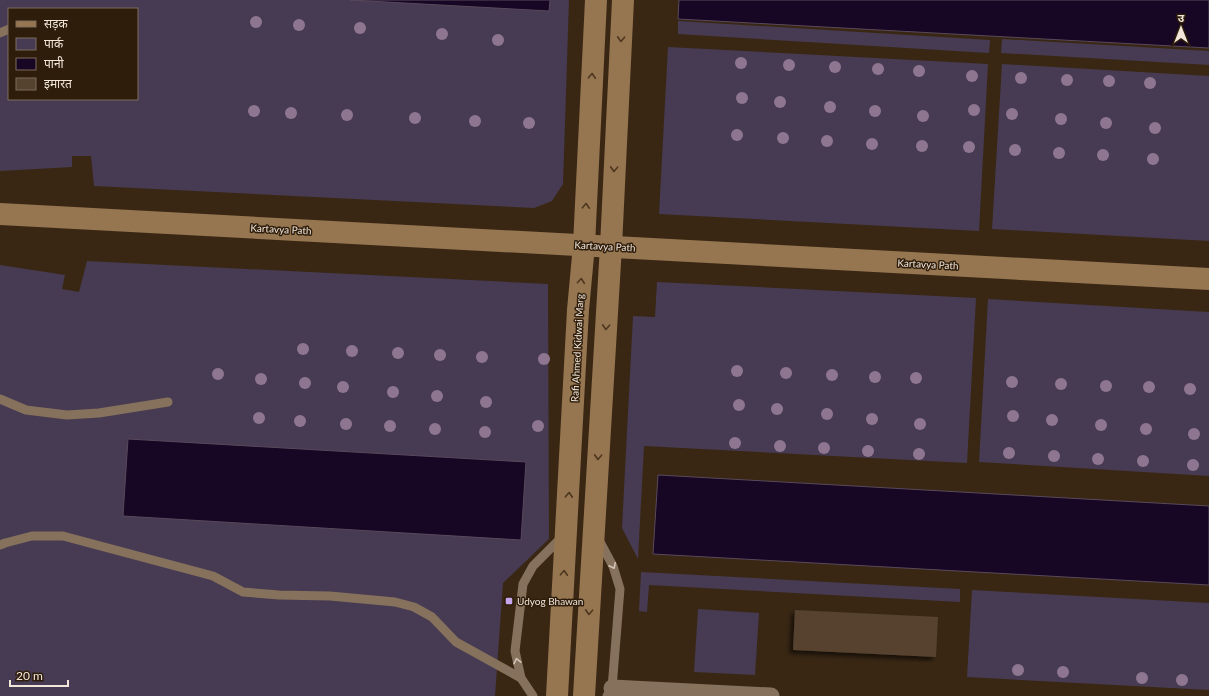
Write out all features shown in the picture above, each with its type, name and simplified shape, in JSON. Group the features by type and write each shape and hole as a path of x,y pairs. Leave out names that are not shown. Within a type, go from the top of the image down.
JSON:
{"main road":[{"name":"Rafi Ahmed Kidwai Marg","path":"557,696 578,310 584,245 596,0"},
{"path":"584,696 611,246 623,0"},
{"name":"Kartavya Path","path":"0,214 1209,279"}],"street":[{"path":"610,692 771,696"}],"lane":[{"path":"0,399 26,410 66,415 99,413 168,402"},
{"path":"594,532 613,566 620,589 610,692"},
{"path":"533,696 521,678 515,651 522,584 533,566 566,534"},
{"path":"0,545 32,536 63,536 213,576 243,592 279,595 330,596 395,602 414,607 432,617 456,642 521,678"}],"green space":[{"path":"0,0 569,0 563,184 552,201 534,208 94,186 91,156 72,156 72,167 0,171"},
{"path":"678,21 990,40 989,53 678,34"},
{"path":"1002,39 1209,51 1209,65 1001,53"},
{"path":"668,47 988,64 979,231 659,214"},
{"path":"1002,64 1209,76 1209,241 992,229"},
{"path":"87,261 548,284 549,539 503,583 495,696 0,696 0,265 65,275 62,289 79,292"},
{"path":"657,282 976,298 967,463 644,446 638,559 622,528 633,316 655,317"},
{"path":"988,299 1209,312 1209,476 979,462"},
{"path":"641,572 960,589 960,602 649,585 647,612 639,611"},
{"path":"972,590 1209,603 1209,690 967,677"},
{"path":"698,609 759,613 755,675 694,672"}],"water":[{"path":"350,0 550,0 549,11"},
{"path":"679,0 1209,0 1209,48 678,19"},
{"path":"128,439 526,462 521,540 123,516"},
{"path":"658,475 1209,506 1209,585 653,554"}],"building":[{"path":"795,610 938,617 936,657 793,650"}],"place":[{"name":"Udyog Bhawan","path":"509,601"}]}
